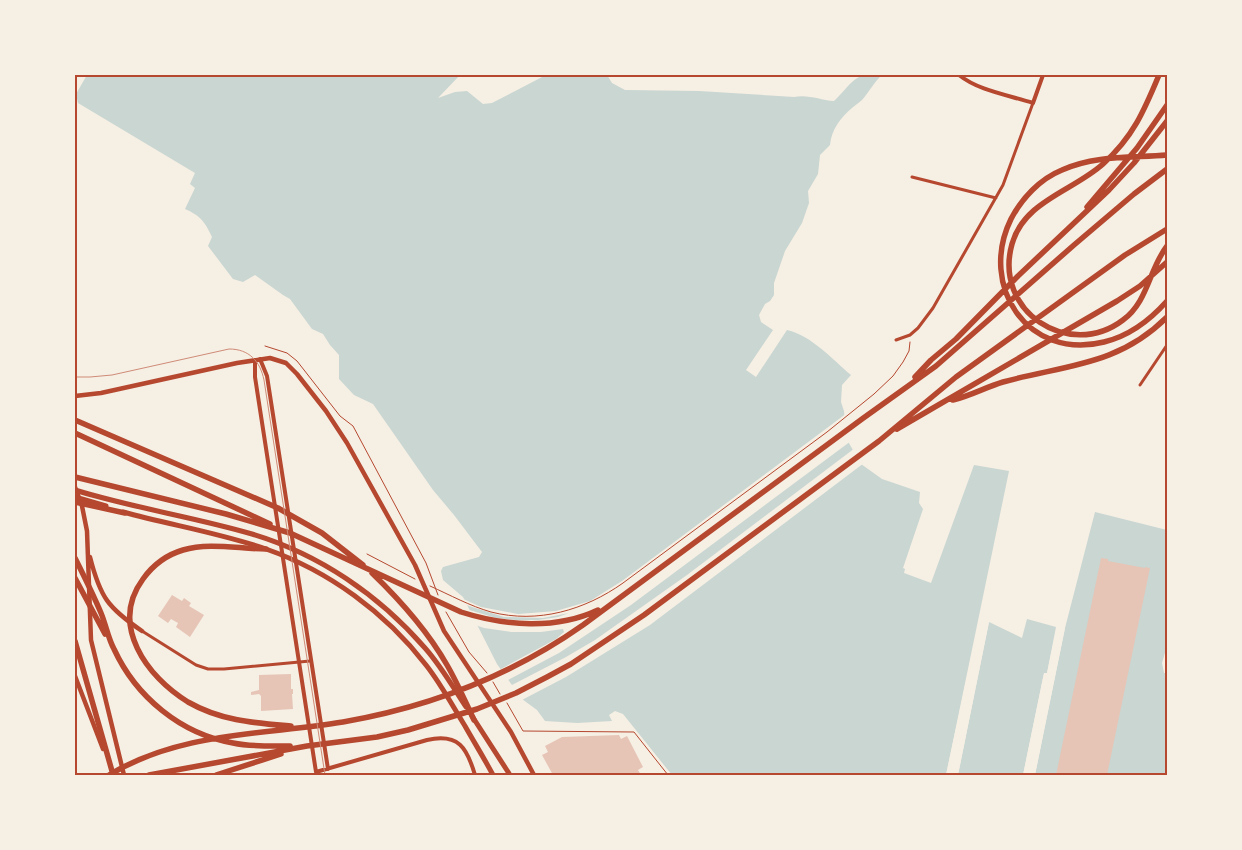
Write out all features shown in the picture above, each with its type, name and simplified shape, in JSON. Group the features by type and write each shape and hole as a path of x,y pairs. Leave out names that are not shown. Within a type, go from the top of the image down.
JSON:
{"highway":[{"path":"1159,75 1134,129 1116,151 1102,165 1041,204 1027,217 1018,230 1011,249 1010,268 1014,291 1025,309 1038,322 1061,333 1086,335 1106,330 1124,320 1134,309 1144,294 1158,260 1167,246"},
{"path":"1081,215 1138,148 1167,104"},
{"path":"907,386 931,360 956,339 1018,276 1098,201 1134,163 1167,121"},
{"path":"1167,155 1090,161 1071,166 1050,177 1030,192 1017,209 1006,231 1000,253 1001,278 1005,293 1018,315 1040,334 1059,342 1086,345 1114,339 1143,323 1167,301"},
{"path":"75,641 112,774 147,756 192,742 380,715 457,692 492,677 542,651 576,630 936,366 1134,194 1167,169"},
{"path":"149,775 307,746 377,737 430,725 477,709 548,677 644,616 879,441 956,377 1125,255 1167,228"},
{"path":"879,441 1075,327 1140,286 1167,262"},
{"path":"946,401 966,397 1002,382 1107,357 1147,335 1167,317"},
{"path":"75,420 264,502 304,521 332,540 366,567 424,630 446,664 474,720"},
{"path":"75,434 461,612 495,621 524,623 556,622 575,618 609,605"},
{"path":"75,477 226,514 290,533"},
{"path":"75,502 125,513"},
{"path":"266,549 209,547 187,549 170,556 155,565 141,582 131,613 131,627 136,646 144,662 175,693 206,711 244,722 303,727"},
{"path":"75,558 101,614 113,649"},
{"path":"75,578 124,669 137,686 166,714 199,733 231,743 254,746 307,746"},
{"path":"216,775 307,746"}],"main road":[{"path":"75,396 101,393 258,360 276,359 290,366 340,432 414,565 444,631 511,732 534,775"},
{"path":"75,488 265,538 309,557 351,582 380,603 433,658 510,775"},
{"path":"75,488 84,514 88,550 91,640 124,775"},
{"path":"75,497 125,513 266,549 311,569 337,584 371,608 410,646 440,685 493,775"},
{"path":"88,550 95,578 104,597 117,612 142,631"},
{"path":"75,676 112,774"}],"street":[{"path":"959,75 967,81 980,86 1033,103"},
{"path":"896,340 910,335 918,328 933,308 996,198 1009,172 1043,75"},
{"path":"912,177 996,198"},
{"path":"1140,385 1167,345"},
{"path":"258,360 267,376 328,769"},
{"path":"258,360 255,377 316,772 428,740 444,738 454,740 465,749 476,775"},
{"path":"142,631 196,664 208,669 310,661"}],"path":[{"path":"430,586 470,605 500,614 544,616 586,605 607,594 631,577 827,432 856,408 893,376 909,351 910,335"},
{"path":"265,346 287,354 298,361 340,416 353,426 426,563 438,595"},
{"path":"367,554 383,564 422,582"},
{"path":"446,612 469,652 486,672 500,694"},
{"path":"505,701 523,731 634,732 668,775"}],"shaded area":[{"path":"87,75 460,75 438,98 455,92 467,91 483,104 492,103 546,75 607,75 612,83 625,90 804,96 834,101 857,78 866,75 882,75 862,100 840,120 832,134 830,145 820,155 818,174 808,191 809,203 802,223 785,251 774,283 774,295 765,304 759,315 761,322 773,330 746,370 756,377 787,330 805,337 851,375 842,385 841,402 844,411 846,438 861,464 882,479 920,492 919,503 923,509 903,568 905,569 904,573 931,583 974,465 1009,471 946,775 672,775 623,714 615,711 609,715 612,721 577,723 545,721 537,710 522,699 497,664 463,597 443,580 441,571 443,567 479,557 482,552 433,490 373,404 354,395 339,379 339,355 323,334 312,329 290,299 255,275 243,282 233,279 208,246 212,237 207,227 199,217 185,209 195,188 190,184 195,173 78,103 76,94"},
{"path":"1095,512 1167,530 1167,646 1162,663 1164,673 1167,673 1167,775 1035,775 1065,628"},
{"path":"1027,619 1056,627 1047,673 1044,673 1023,775 958,775 989,622 1022,638"}],"pier":[{"path":"847,413 851,441 631,605 559,653 506,681 499,670 556,639 564,632 563,629 541,632 511,632 484,628 475,625 466,609 496,618 516,620 538,620 569,613 543,618 504,617 464,604 461,598 481,607 518,614 556,611 590,601 622,581"},
{"path":"855,448 864,463 650,625 566,677 520,701 510,686 595,640 687,575"},
{"path":"979,620 981,620 949,775 946,775"},
{"path":"987,621 989,622 958,775 956,775"},
{"path":"1057,626 1059,627 1049,674 1046,676 1025,775 1023,775 1044,673 1047,673"},
{"path":"1063,627 1065,628 1035,775 1032,775"}],"building":[{"path":"1101,558 1108,559 1108,561 1150,568 1107,775 1056,775"},
{"path":"172,595 182,601 184,598 191,603 189,606 204,615 190,637 176,627 178,623 171,619 168,623 158,616"},
{"path":"291,674 293,709 261,711 261,696 259,694 251,695 251,692 259,690 259,675"},
{"path":"619,735 621,739 627,736 643,767 638,770 641,775 553,775 542,755 548,752 545,746 562,737"}],"tram line":[{"path":"75,377 112,375 229,349 248,354 260,367 264,380 325,775"}]}
